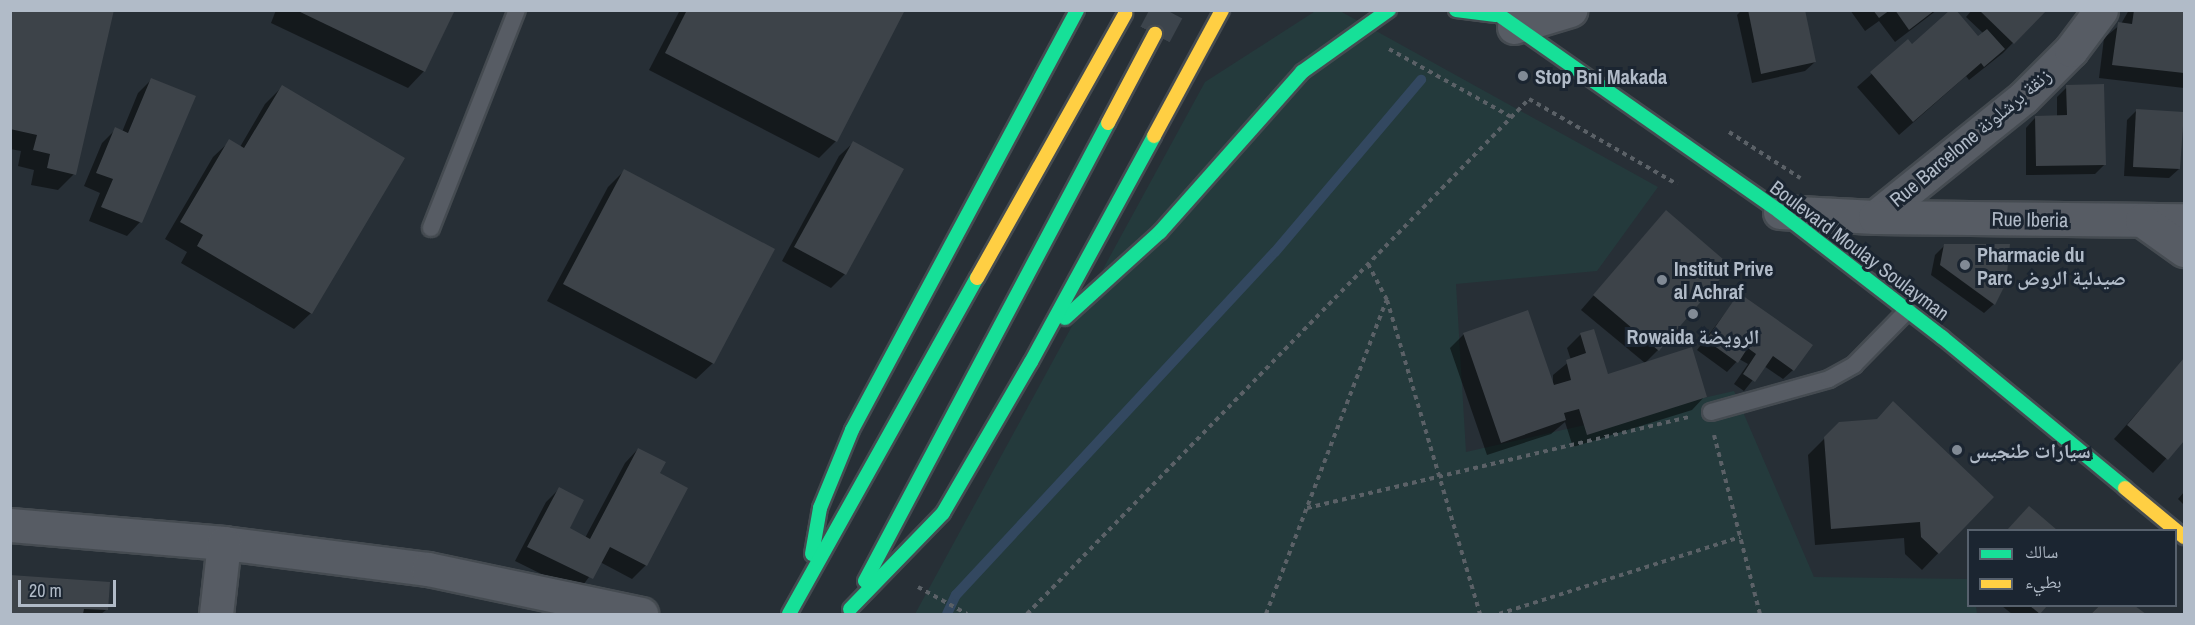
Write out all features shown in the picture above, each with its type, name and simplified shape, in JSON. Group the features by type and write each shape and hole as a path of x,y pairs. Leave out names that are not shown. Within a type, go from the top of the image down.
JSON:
{"main road":[{"path":"808,579 820,508 852,430 1077,10"},
{"path":"849,612 943,513 1046,336 1222,10"},
{"path":"1046,336 1160,232 1260,115 1302,72 1389,10"},
{"name":"Boulevard Moulay Soulayman","path":"1456,10 1501,18 1780,212 1908,310 2174,529"},
{"path":"789,615 1125,14"},
{"path":"849,612 1155,34"}],"street":[{"path":"1501,18 1570,10"},
{"name":"Rue Barcelone زنقة برشلونة","path":"1780,212 1875,217 2023,98 2071,50 2101,10"},
{"name":"Rue Iberia","path":"1875,217 2184,220"},
{"path":"2142,220 2184,250"},
{"path":"10,525 224,543 428,569 641,615"},
{"path":"216,615 224,543"}],"lane":[{"path":"431,228 517,10"},
{"path":"1711,412 1829,379 1854,365 1908,310"}],"path":[{"path":"1358,33 1512,117"},
{"path":"1027,615 1529,99 1681,186"},
{"path":"1368,264 1387,300 1480,615"},
{"path":"1266,615 1387,300"},
{"path":"1307,508 1711,412 1760,615"},
{"path":"1499,615 1740,537"},
{"path":"935,596 968,615"}],"green space":[{"path":"1317,10 1340,11 1658,187 1597,271 1456,284 1466,452 1734,391 1814,577 1967,579 1967,607 1976,607 1977,614 915,614 1205,82"}],"building":[{"path":"10,10 114,10 76,175 47,168 50,154 33,150 37,135 10,129"},
{"path":"296,10 455,10 425,72"},
{"path":"687,10 905,10 837,142 665,53"},
{"path":"1748,10 1805,10 1816,62 1761,74"},
{"path":"1873,10 1890,10 1879,18"},
{"path":"1895,10 1935,10 1909,30"},
{"path":"1950,10 1956,10 1978,36 1987,29 2005,49 1984,67 1981,63 1913,122 1870,72 1908,39 1912,44"},
{"path":"1979,10 2047,10 2014,44"},
{"path":"2134,10 2184,10 2184,73 2112,65 2118,22 2132,24"},
{"path":"151,78 196,96 142,223 101,207 113,179 96,173 115,127 128,133"},
{"path":"2104,84 2106,165 2036,166 2035,116 2067,115 2066,85"},
{"path":"282,85 405,158 312,314 197,246 203,235 180,222 229,139 244,148"},
{"path":"2136,109 2184,112 2180,169 2133,167"},
{"path":"853,141 904,169 846,275 794,247"},
{"path":"624,169 775,249 714,364 563,284"},
{"name":"Institut Prive al Achraf","path":"1666,210 1731,266 1659,351 1593,295"},
{"path":"1944,244 2010,244 2006,283 1995,305 1940,265"},
{"path":"1739,293 1813,345 1794,371 1773,356 1755,382 1743,374 1756,354 1741,343 1747,349 1738,363 1706,340"},
{"path":"1528,310 1554,385 1571,380 1566,360 1586,353 1580,333 1594,329 1608,374 1692,347 1707,397 1587,435 1579,409 1564,413 1566,420 1501,443 1463,333"},
{"path":"2184,358 2184,441 2168,460 2127,425"},
{"path":"1893,401 1994,497 1939,554 1921,537 1920,522 1831,529 1824,437 1839,422 1877,419"},
{"path":"638,448 666,462 660,473 688,488 647,566 610,547 593,579 527,547 559,487 584,500 570,528 590,539"},
{"path":"2029,506 2056,529 2008,529"},
{"path":"10,575 110,582 108,610 84,609 83,614 10,614"},
{"path":"2031,607 2046,607 2040,614"},
{"path":"2098,607 2136,607 2146,614 2091,614"}],"waterway":[{"path":"947,614 956,595 1275,252 1421,80"}],"tunnel":[{"path":"1155,34 1168,10"}],"traffic: fast":[{"path":"812,554 820,508 852,430 1077,10"},
{"path":"1065,318 1160,232 1302,72 1389,10"},
{"path":"1456,10 1496,15"},
{"path":"1492,10 1780,212 1942,337 2125,488"},
{"path":"865,581 1108,123"},
{"path":"850,609 943,513 1031,362 1154,136"},
{"path":"789,614 977,278"}],"traffic: slow":[{"path":"1154,136 1222,10"},
{"path":"977,278 1125,14"},
{"path":"1108,123 1155,34"},
{"path":"2125,488 2174,529"},
{"path":"2177,531 2184,537"}],"place":[{"name":"Stop Bni Makada","path":"1523,76"},
{"name":"Pharmacie du Parc صيدلية الروض","path":"1965,265"},
{"name":"Institut Prive al Achraf","path":"1662,280"},
{"name":"Rowaida الرويضة","path":"1693,314"},
{"name":"سيارات طنجيس","path":"1957,450"}]}
